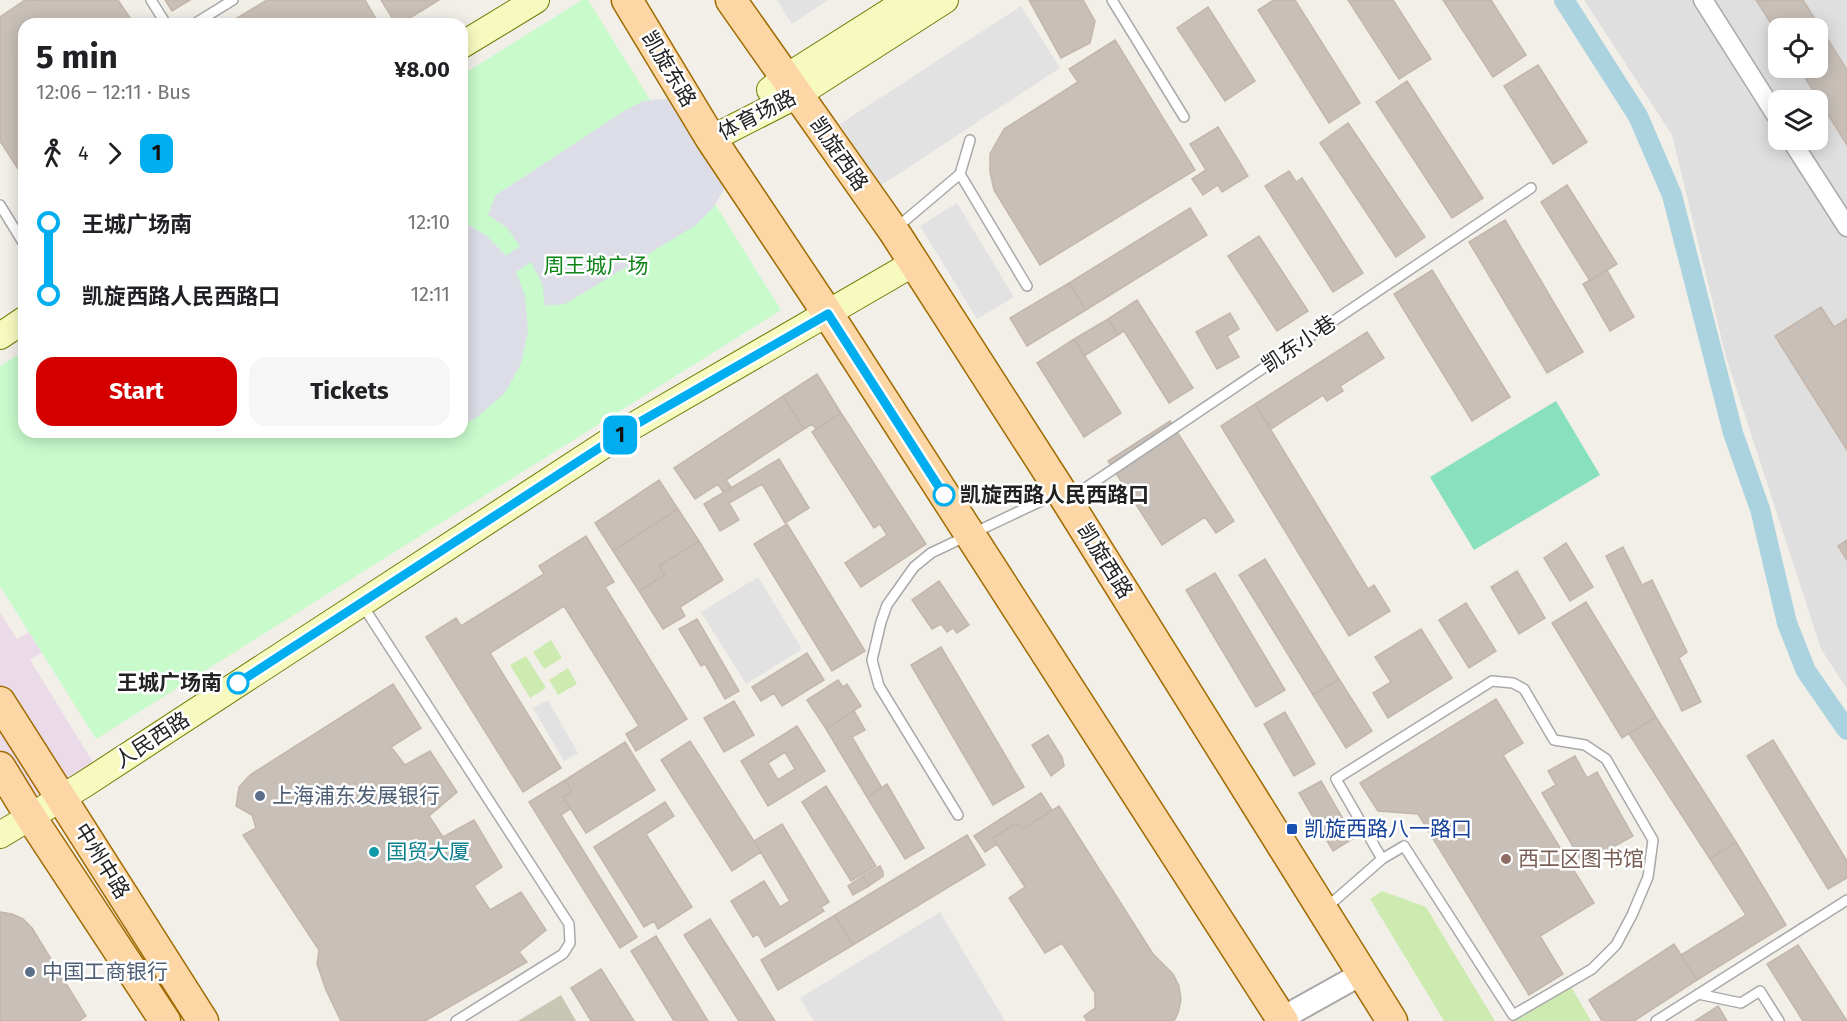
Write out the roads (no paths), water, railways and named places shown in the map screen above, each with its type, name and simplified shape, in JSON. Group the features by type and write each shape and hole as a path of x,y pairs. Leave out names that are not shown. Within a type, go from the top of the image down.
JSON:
{"main road":[{"path":"468,41 536,0"},
{"name":"凯旋东路","path":"627,0 711,139"},
{"path":"731,0 791,87"},
{"name":"体育场路","path":"791,87 908,0"},
{"name":"体育场路","path":"711,139 791,87 945,0"},
{"name":"凯旋西路","path":"791,87 893,230 1064,496 1392,1021"},
{"path":"711,139 828,314 1285,1020"},
{"name":"人民西路","path":"0,835 62,798 633,426 914,263"},
{"path":"0,336 18,324"},
{"name":"中州中路","path":"0,702 203,1021"},
{"name":"中州中路","path":"0,767 165,1021"}],"street":[{"path":"1703,0 1768,103"},
{"path":"1797,150 1847,228"},
{"path":"1285,1020 1363,973"}],"lane":[{"path":"151,0 162,18"},
{"path":"204,18 233,0"},
{"path":"1112,0 1184,117"},
{"path":"893,230 960,174 970,140"},
{"path":"960,174 1027,286"},
{"name":"凯东小巷","path":"958,815 879,686 872,660 880,622 887,605 914,567 931,553 969,535 1064,496 1532,188"},
{"path":"0,205 18,234"},
{"path":"361,603 568,924 570,943 563,954 456,1021"},
{"path":"1324,910 1382,859 1404,846 1513,1015 1592,969 1616,945 1648,877 1653,840 1606,759 1585,745 1554,740 1524,689 1513,683 1492,681 1336,779 1382,859"},
{"path":"1656,1021 1847,900"},
{"path":"1698,994 1741,1003 1760,991 1779,1021"}],"waterway":[{"path":"1564,0 1638,116 1672,195 1733,433 1760,509 1787,623 1806,671 1847,730"}],"place":[{"name":"凯旋西路人民西路口","path":"944,495"},
{"name":"王城广场南","path":"238,683"},
{"name":"上海浦东发展银行","path":"260,796"},
{"name":"凯旋西路八一路口","path":"1292,829"},
{"name":"国贸大厦","path":"374,852"},
{"name":"西工区图书馆","path":"1506,859"},
{"name":"中国工商银行","path":"30,972"}],"park label":[{"name":"周王城广场","path":"596,266"}]}
